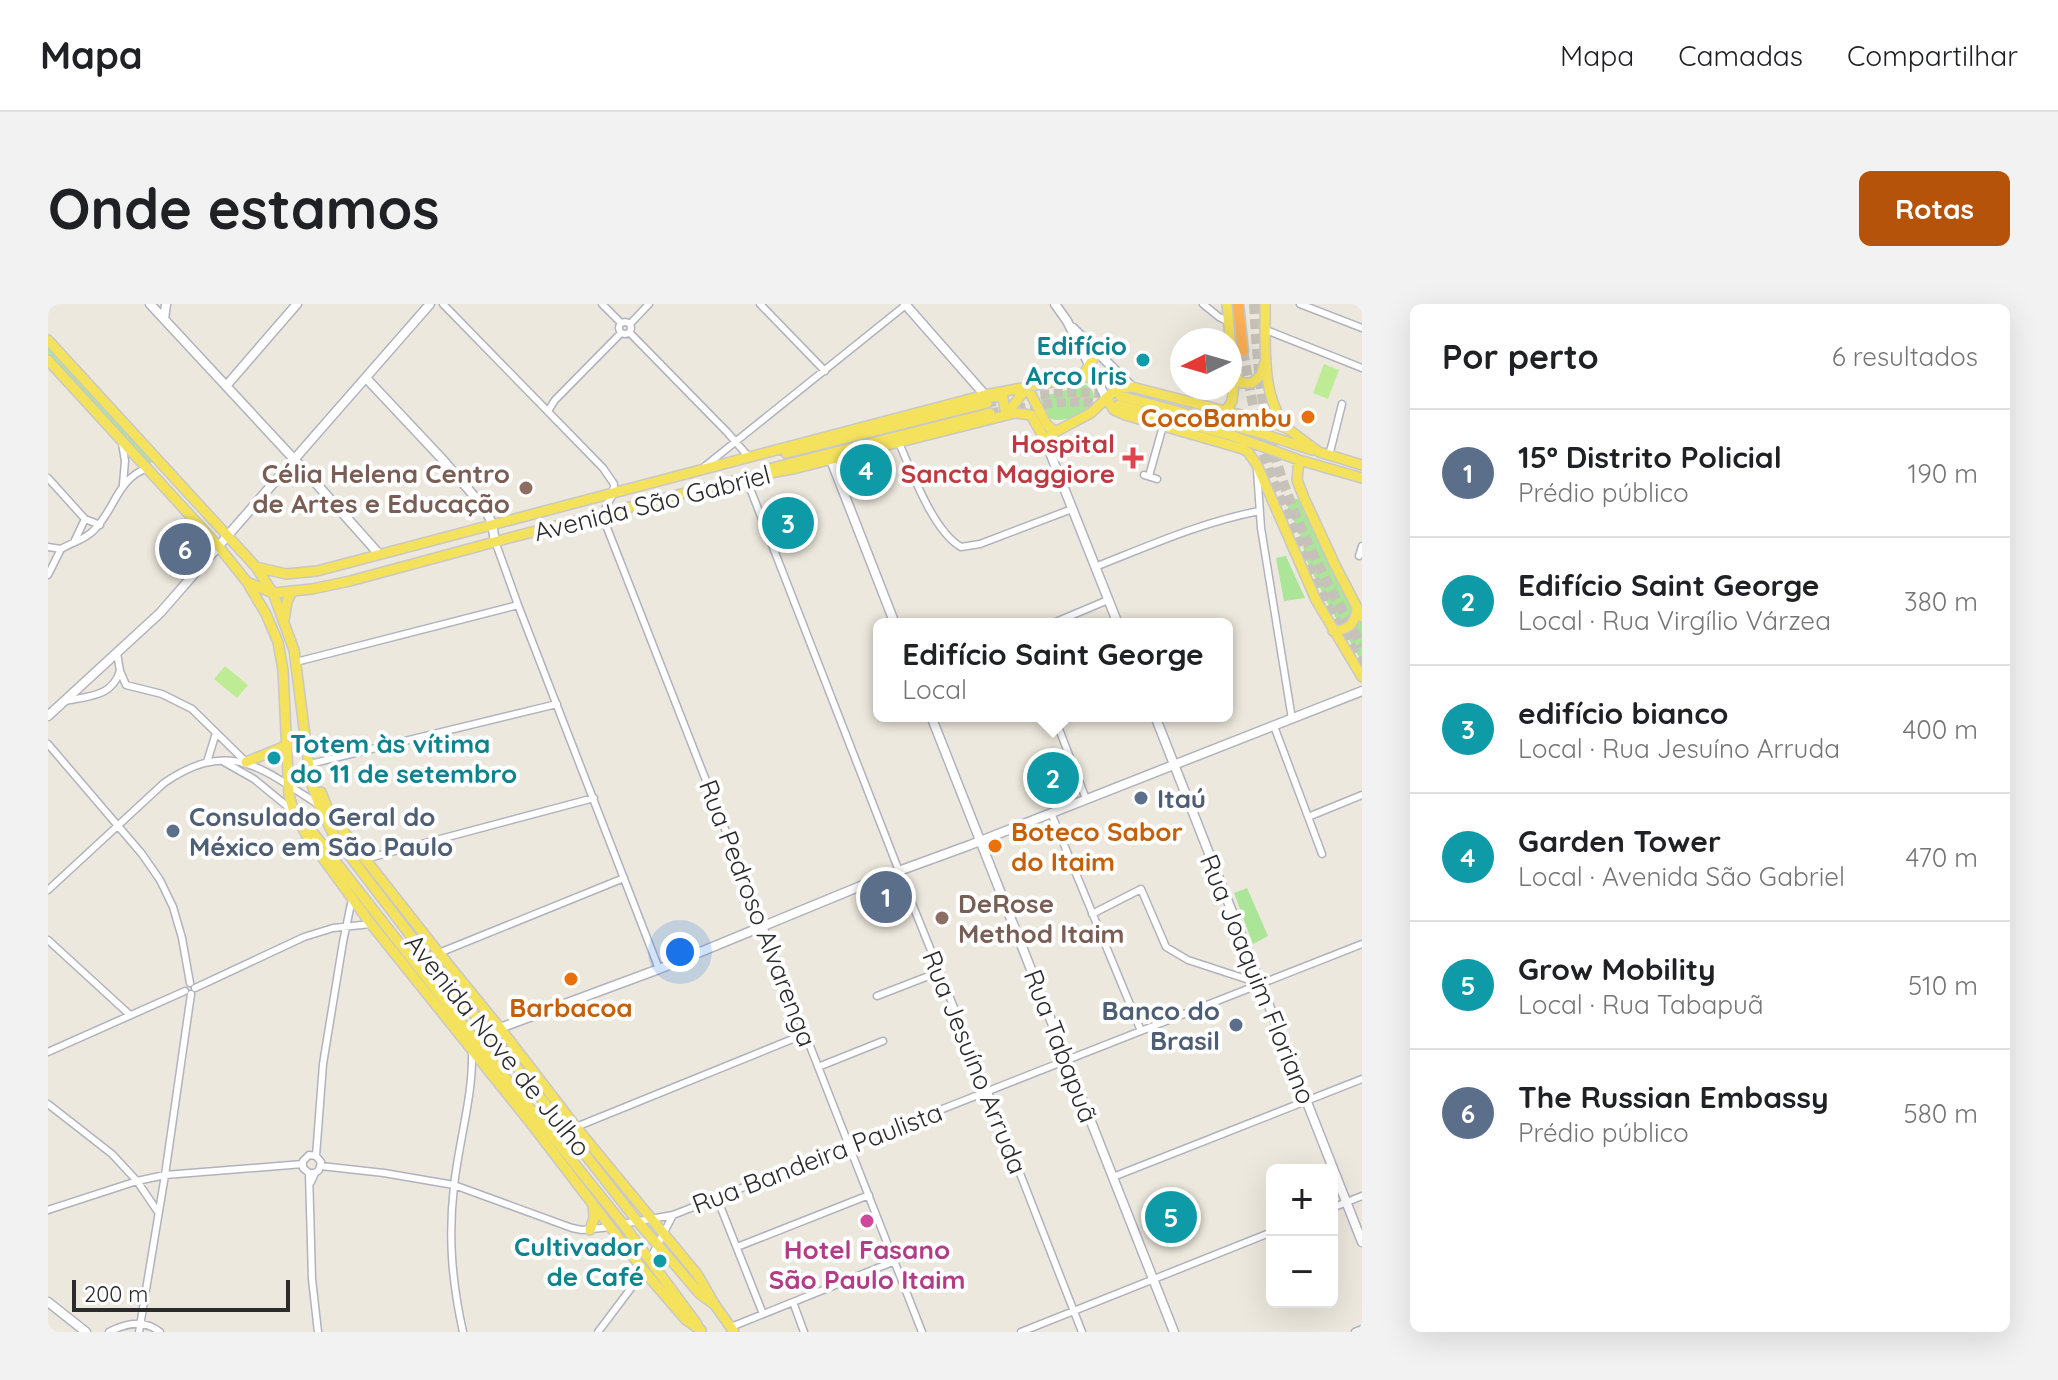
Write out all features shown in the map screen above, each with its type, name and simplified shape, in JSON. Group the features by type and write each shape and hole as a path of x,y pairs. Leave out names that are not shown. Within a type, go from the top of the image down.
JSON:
{"highway":[{"path":"1238,306 1243,351"}],"main road":[{"path":"1226,304 1229,328"},
{"path":"1265,304 1270,395 1288,429"},
{"name":"Avenida Nove de Julho","path":"48,340 229,536 256,567 273,593 296,662 311,782 333,834 344,850 638,1222 700,1294 715,1305"},
{"path":"1097,353 1087,371 1097,381"},
{"path":"1242,383 1252,383 1261,375 1267,356"},
{"name":"Avenida Nove de Julho","path":"48,360 219,547 247,582 266,614 278,642 283,670 287,785 294,812 308,838 371,924 623,1224 698,1330"},
{"name":"Avenida São Gabriel","path":"256,567 301,574 712,468 748,456 987,403 1027,387 1087,371"},
{"path":"1006,415 1027,387 1047,425 1055,432"},
{"path":"1006,415 1031,415 1045,440 1091,413 1116,389 1132,387 1264,420 1288,429 1324,454"},
{"path":"748,478 987,403 990,397 1001,396 1006,415"},
{"path":"1106,398 1119,413 1248,452 1257,465 1305,577 1333,631 1362,677"},
{"path":"1225,412 1232,400"},
{"path":"1362,465 1260,433 1120,401 1362,478"},
{"path":"712,468 805,449 987,403"},
{"name":"Avenida São Gabriel","path":"247,582 273,593 350,581 495,541 1006,415"},
{"path":"1299,460 1296,473 1300,488 1323,542 1360,612 1351,626 1333,631"},
{"path":"284,620 292,591"},
{"path":"246,762 288,745"},
{"name":"Avenida Nove de Julho","path":"310,765 328,810 576,1127 697,1274 733,1330"},
{"name":"Avenida Nove de Julho","path":"294,812 305,820 475,1048 483,1065 644,1271 677,1311 698,1330"},
{"path":"590,1230 594,1218 593,1205"}],"street":[{"path":"150,304 379,554"},
{"path":"164,319 166,304"},
{"path":"226,386 297,304"},
{"path":"48,716 160,613 430,304"},
{"path":"443,304 609,475 614,484 613,494 602,515"},
{"path":"602,304 621,323"},
{"path":"630,324 649,304"},
{"path":"760,304 825,371"},
{"path":"698,471 906,304 987,403"},
{"path":"1055,304 1067,321 1132,387"},
{"path":"1203,304 1229,322"},
{"path":"1212,312 1226,304"},
{"path":"1300,304 1362,328"},
{"path":"1067,321 1087,371"},
{"path":"621,323 621,333"},
{"path":"621,323 630,324"},
{"path":"630,324 630,333"},
{"path":"1266,330 1362,368"},
{"path":"548,411 621,333"},
{"path":"621,333 630,333"},
{"path":"630,333 748,456"},
{"path":"366,378 487,512 518,605 659,969"},
{"path":"1097,381 1106,398"},
{"path":"1324,454 1342,404"},
{"path":"1150,477 1163,426"},
{"path":"121,440 125,461 123,485"},
{"path":"1045,440 1116,618"},
{"path":"899,443 923,497 948,538 961,547 980,544 1072,509"},
{"path":"831,460 893,618"},
{"path":"1257,465 1259,511 1292,719"},
{"path":"48,575 61,549 85,538 100,525 123,485 133,474 148,468"},
{"path":"48,478 85,519 100,525"},
{"name":"Rua Jesuíno Arruda","path":"748,478 899,871 1082,1332"},
{"path":"1095,567 1198,526 1259,511 1268,503 1273,503"},
{"name":"Rua Pedroso Alvarenga","path":"602,515 922,1332"},
{"path":"75,540 85,519"},
{"path":"1359,556 1362,546"},
{"path":"48,547 61,549"},
{"path":"1065,618 1108,600"},
{"path":"296,662 518,605"},
{"path":"117,653 126,685 179,701 203,718 246,762 319,805"},
{"path":"65,701 111,688 120,671"},
{"path":"463,1332 451,1266 454,1185 475,1048 489,1033 659,969 899,871 1362,691"},
{"path":"310,765 557,704"},
{"name":"Rua Tabapuã","path":"933,722 1174,1332"},
{"path":"1056,722 1086,799"},
{"name":"Rua Joaquim Floriano","path":"1157,722 1255,982 1362,1242"},
{"path":"1274,726 1322,854"},
{"path":"207,762 216,733"},
{"path":"48,744 142,854 160,880 173,907 182,938 190,989 165,1175 139,1332"},
{"path":"221,761 245,772 294,812"},
{"path":"48,890 164,783 207,762 246,762"},
{"path":"1308,817 1362,795"},
{"path":"365,859 594,798"},
{"path":"1051,813 1141,1031"},
{"path":"439,953 624,878"},
{"path":"1092,914 1141,889 1166,947 1188,960 1255,982"},
{"path":"303,1164 312,1156 315,1147 323,1064 352,899"},
{"path":"48,1052 304,937 346,926 371,924"},
{"path":"48,940 130,1015"},
{"name":"Rua Bandeira Paulista","path":"590,1230 673,1215 1141,1031 1255,982 1362,944"},
{"path":"877,996 939,972"},
{"path":"576,1127 805,1034"},
{"path":"818,1067 883,1041"},
{"path":"472,1077 483,1065"},
{"path":"1113,1177 1362,1079"},
{"path":"48,1104 112,1154 137,1181 158,1212"},
{"path":"312,1156 321,1162 321,1166"},
{"path":"48,1210 129,1183 165,1175 303,1164"},
{"path":"303,1164 306,1171 312,1173"},
{"path":"318,1332 309,1208 312,1173 321,1166 454,1185 572,1228 590,1230"},
{"path":"125,1167 129,1183"},
{"path":"737,1247 869,1195"},
{"path":"1338,1206 1362,1196"},
{"path":"717,1198 763,1314"},
{"name":"Rua Bandeira Paulista","path":"598,1332 644,1271 673,1215"},
{"path":"1021,1332 1266,1234"},
{"path":"733,1330 763,1314 895,1261"},
{"path":"48,1302 86,1332"},
{"path":"793,1302 804,1332"},
{"path":"109,1332 126,1324 140,1323 160,1332"},
{"path":"1355,1332 1362,1329"}],"green space":[{"path":"48,348 153,461 150,464 48,353"},
{"path":"1324,364 1339,370 1328,399 1313,393"},
{"path":"1086,385 1093,392 1093,399 1082,412 1062,420 1047,416 1040,397"},
{"path":"1292,498 1301,500 1362,620 1362,662 1305,557 1302,539 1287,505"},
{"path":"1286,556 1305,598 1284,601 1276,558"},
{"path":"225,666 248,685 237,698 214,679"},
{"path":"1247,888 1268,936 1253,944 1234,893"}],"tunnel":[{"path":"1254,304 1263,402 1278,466 1301,528 1362,646"},
{"path":"1243,351 1260,443 1271,476 1309,569 1362,665"},
{"path":"987,403 1063,393 1109,395"},
{"path":"990,413 1061,403 1105,404"}],"place":[{"name":"Edifício Arco Iris","path":"1143,360"},
{"name":"CocoBambu","path":"1308,417"},
{"name":"Hospital Sancta Maggiore","path":"1133,458"},
{"name":"Garden Tower","path":"866,470"},
{"name":"Célia Helena Centro de Artes e Educação","path":"526,488"},
{"name":"edifício bianco","path":"788,523"},
{"name":"The Russian Embassy","path":"185,549"},
{"name":"Totem às vítima do 11 de setembro","path":"274,758"},
{"name":"Edifício Saint George","path":"1053,778"},
{"name":"Itaú","path":"1141,798"},
{"name":"Consulado Geral do México em São Paulo","path":"173,831"},
{"name":"Boteco Sabor do Itaim","path":"995,846"},
{"name":"15º Distrito Policial","path":"886,897"},
{"name":"DeRose Method Itaim","path":"942,918"},
{"name":"Barbacoa","path":"571,979"},
{"name":"Banco do Brasil","path":"1236,1025"},
{"name":"Grow Mobility","path":"1171,1217"},
{"name":"Hotel Fasano São Paulo Itaim","path":"867,1221"},
{"name":"Cultivador de Café","path":"660,1261"}]}
